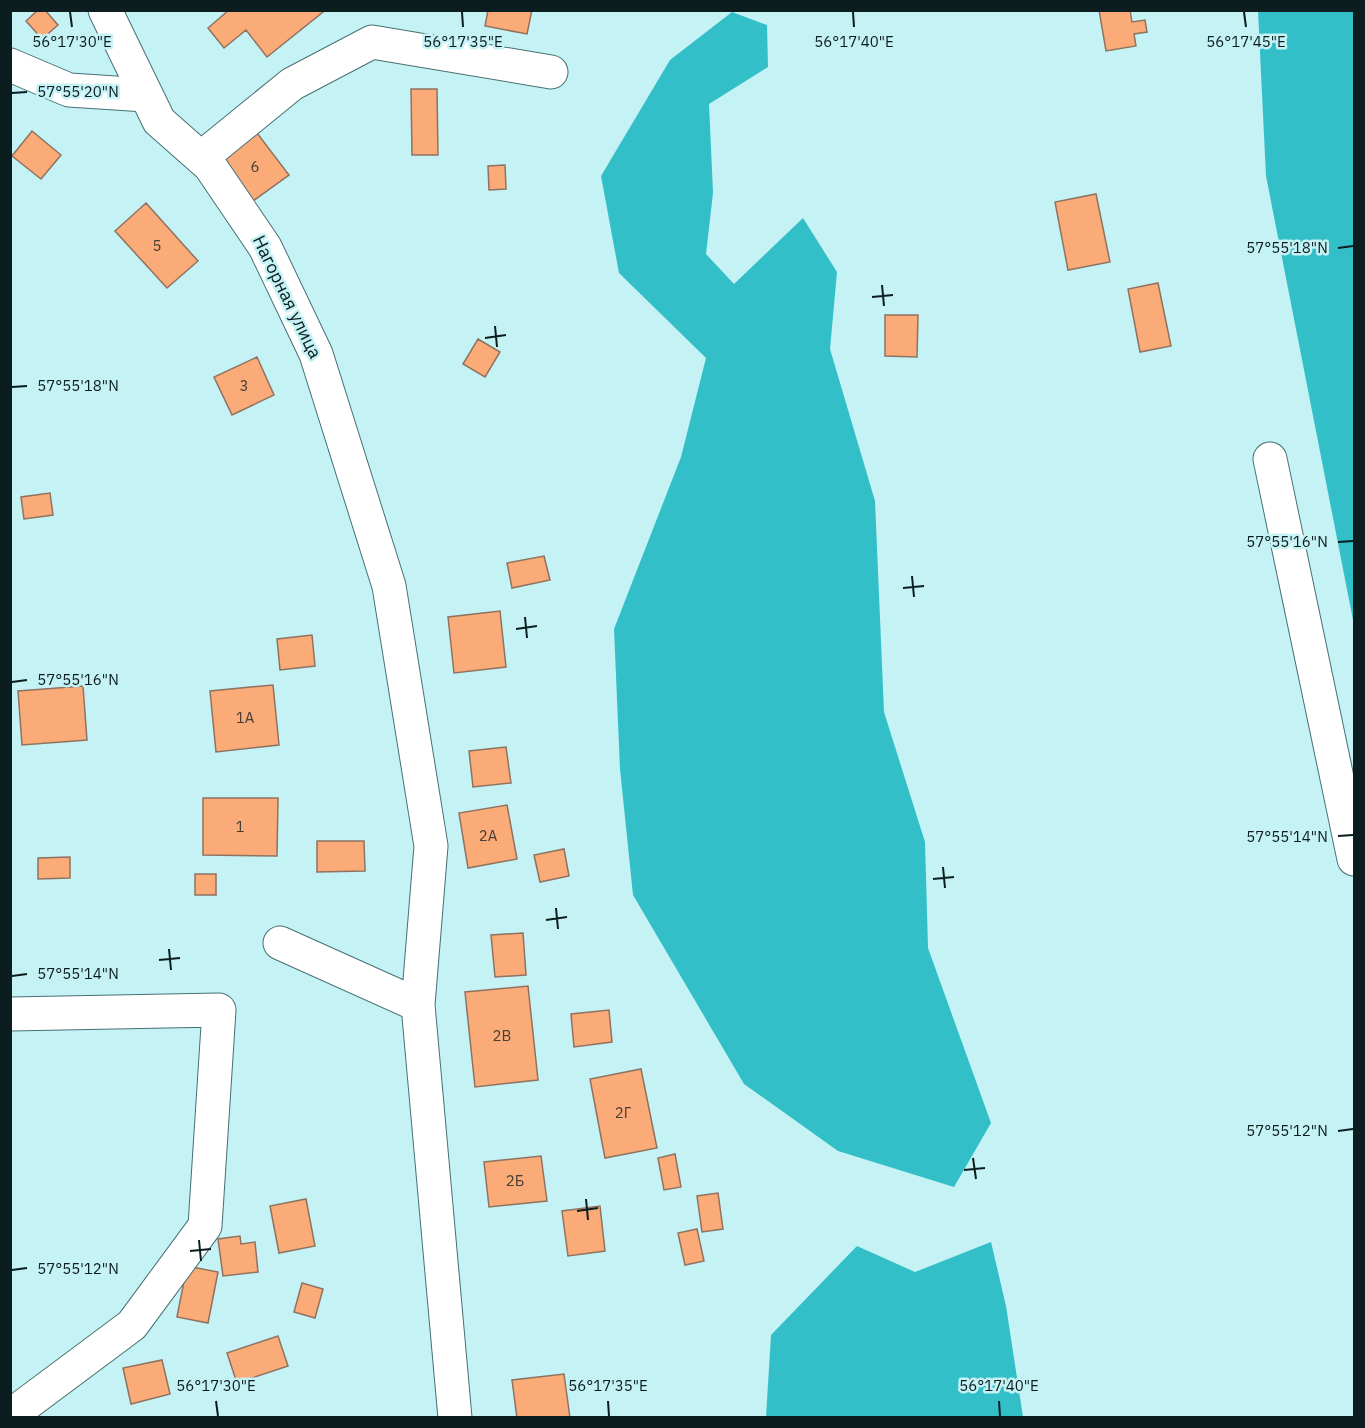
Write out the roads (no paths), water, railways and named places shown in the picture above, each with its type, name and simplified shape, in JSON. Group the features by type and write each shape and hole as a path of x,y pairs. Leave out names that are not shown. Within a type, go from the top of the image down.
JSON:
{"street":[{"name":"Нагорная улица","path":"105,10 159,121 210,166 265,247 316,354 389,586 431,846 417,1005 455,1418"},
{"path":"201,158 292,84 372,42 551,72"},
{"path":"10,65 69,90 146,94"},
{"path":"1270,459 1354,859"},
{"path":"280,943 417,1005"},
{"path":"10,1014 219,1010 205,1226 132,1325 10,1416"}]}
